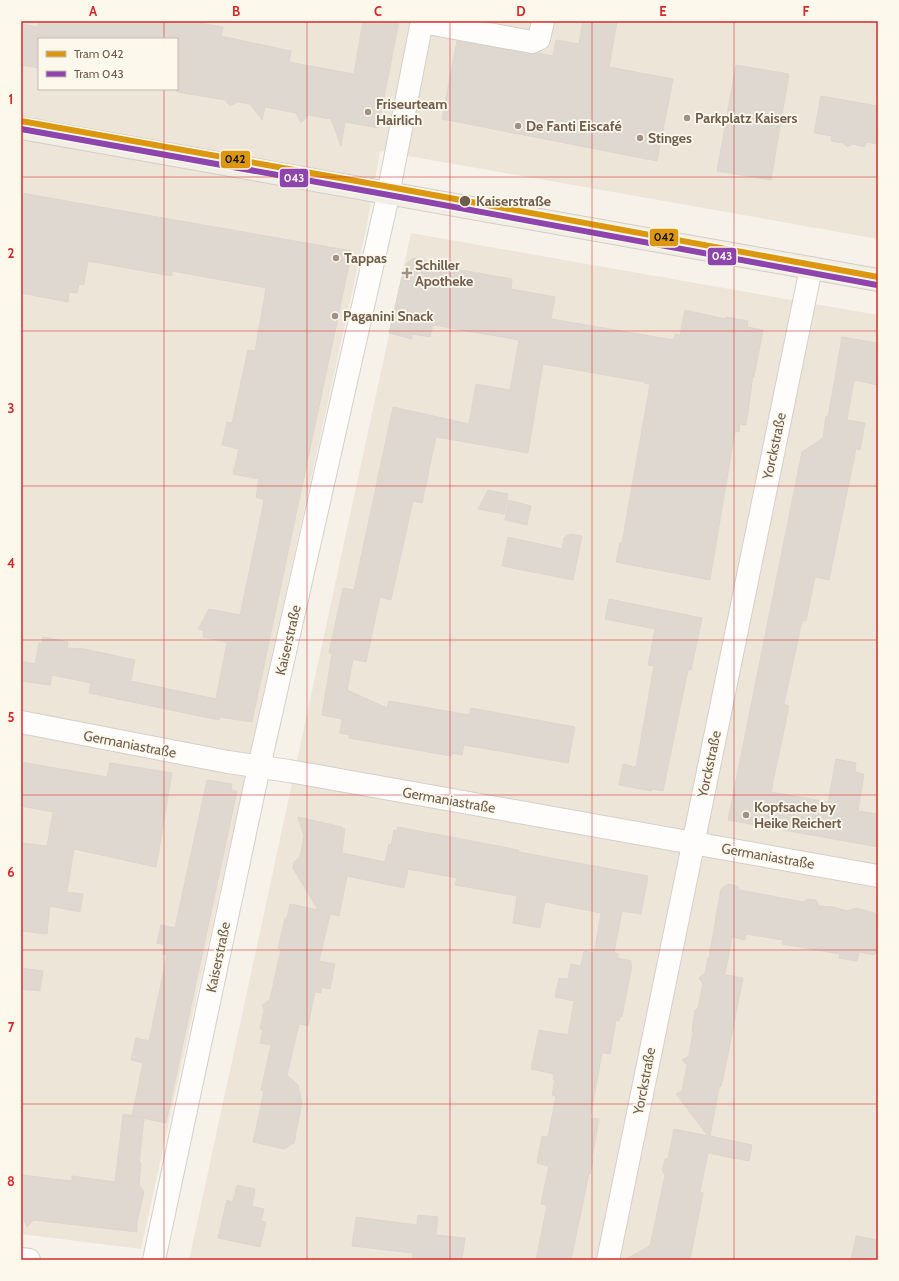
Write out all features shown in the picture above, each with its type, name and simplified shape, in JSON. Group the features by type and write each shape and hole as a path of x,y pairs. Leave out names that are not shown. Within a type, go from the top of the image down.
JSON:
{"main road":[{"path":"21,128 878,280"}],"street":[{"path":"422,22 532,42 539,39 543,21"},
{"name":"Kaiserstraße","path":"154,1260 258,767 321,497 388,192 422,22"},
{"name":"Yorckstraße","path":"608,1260 692,843 811,268"},
{"name":"Germaniastraße","path":"21,722 228,762 878,876"},
{"path":"21,1259 29,1260"}],"shaded area":[{"path":"21,21 878,21 878,239 380,151 367,225 141,1249 21,1234"},
{"path":"411,233 878,315 878,1260 189,1260"}],"building":[{"path":"39,21 188,21 223,27 221,36 291,51 289,62 354,74 363,21 399,21 378,128 345,122 341,146 331,119 309,115 301,123 296,113 265,107 262,120 250,104 238,102 230,106 225,100 177,92 178,38 38,38 38,68 21,65 21,24 38,27"},
{"path":"583,21 617,21 609,67 673,79 657,161 442,119 457,41 530,54 538,53 553,56 556,40 579,44"},
{"path":"736,65 789,74 771,180 717,171"},
{"path":"821,96 878,106 878,144 866,142 865,147 853,144 847,147 843,143 831,141 832,136 814,133"},
{"path":"21,193 352,251 252,722 220,717 219,720 89,693 91,683 52,675 50,685 21,681 21,661 35,664 39,643 42,643 43,637 68,642 67,648 85,649 135,660 131,681 216,699 227,642 203,637 204,631 198,629 209,609 240,615 264,500 256,497 259,479 233,474 239,449 222,445 227,422 232,423 248,350 255,351 266,288 172,271 172,276 88,261 84,285 79,284 77,293 69,292 68,302 21,293"},
{"path":"414,258 445,265 444,267 512,279 511,289 555,297 551,319 674,340 675,334 680,335 685,310 725,319 726,317 748,321 747,327 763,330 754,377 753,376 746,425 740,424 739,432 735,431 710,580 616,562 620,543 622,543 650,384 543,364 528,453 436,437 422,503 413,501 391,600 380,597 366,662 353,659 347,690 387,708 389,701 469,715 471,708 575,727 568,763 464,745 462,755 452,753 451,756 349,738 349,735 340,733 342,719 322,715 332,654 329,653 343,588 354,590 393,407 469,424 476,384 510,390 519,340 433,325 430,337 412,334 412,339 389,333 403,272 408,262"},
{"path":"842,337 878,343 878,385 854,380 847,420 865,423 860,450 856,449 829,580 815,577 806,621 802,621 784,704 789,706 771,792 828,802 836,759 856,763 855,772 864,774 858,811 878,814 878,847 728,820 802,452 823,438"},
{"path":"488,490 508,494 504,514 478,509"},
{"path":"508,500 531,506 527,525 505,520"},
{"path":"570,534 582,536 573,580 502,566 508,537 562,549 564,538"},
{"path":"609,599 702,618 691,670 688,670 663,791 652,789 652,791 619,785 623,764 636,767 654,666 648,665 655,629 605,619"},
{"path":"21,762 107,777 110,763 172,773 156,867 74,849 67,892 83,894 80,912 50,906 47,934 21,931 21,843 47,846 53,812 21,806"},
{"path":"207,780 232,784 231,790 237,791 166,1123 132,1116 143,1063 131,1060 136,1038 149,1041 167,955 163,954 165,945 157,943 161,925 175,928"},
{"path":"298,817 345,829 342,853 385,862 394,830 397,831 398,827 519,850 519,852 648,876 641,914 622,911 614,953 618,954 618,958 631,961 632,965 622,1017 620,1017 619,1021 616,1020 610,1054 602,1053 590,1118 599,1119 592,1158 593,1160 571,1260 536,1260 547,1205 541,1204 549,1166 537,1163 542,1136 548,1137 556,1096 552,1095 555,1080 553,1079 554,1074 531,1069 539,1030 568,1035 574,1001 555,997 559,978 568,979 571,964 581,966 584,951 594,953 601,913 545,902 540,928 513,923 517,896 455,885 457,878 408,869 404,888 347,876 339,916 330,914 319,961 335,964 330,989 322,987 321,993 315,992 308,1026 299,1024 287,1075 298,1085 302,1102 294,1143 284,1149 253,1142 264,1091 261,1090 271,1045 260,1043 263,1030 260,1029 264,1010 262,1005 270,1000 281,949 278,948 285,918 287,918 290,904 318,910 293,868 294,862 300,857 304,836"},
{"path":"728,884 737,886 740,890 803,902 808,899 816,900 819,906 833,907 847,911 856,908 878,914 878,954 874,953 874,955 859,952 857,961 839,958 840,954 782,944 783,940 746,934 745,940 732,937 725,975 743,978 710,1136 752,1145 749,1161 708,1153 700,1192 703,1193 690,1260 624,1260 650,1246 665,1175 662,1170 665,1159 668,1159 674,1129 708,1136 676,1094 682,1091 687,1065 682,1060 689,1056 695,1010 698,1008 703,984 699,978 705,974 709,958 721,889"},
{"path":"21,968 43,971 40,991 21,989"},
{"path":"123,1114 144,1118 139,1163 141,1163 139,1185 144,1192 137,1222 137,1232 34,1220 27,1227 21,1212 21,1175 72,1181 72,1176 115,1182"},
{"path":"237,1185 255,1189 252,1206 264,1209 261,1221 266,1222 260,1247 218,1238 227,1200 233,1202"},
{"path":"418,1215 438,1217 436,1235 465,1238 462,1260 412,1260 413,1253 352,1246 356,1217 417,1225"},
{"path":"856,1236 878,1240 878,1260 851,1260"}],"tram line":[{"name":"042","path":"21,121 878,277"},
{"name":"043","path":"21,129 877,285"}],"place":[{"name":"Friseurteam Hairlich","path":"368,112"},
{"name":"Parkplatz Kaisers","path":"687,118"},
{"name":"De Fanti Eiscafé","path":"518,126"},
{"name":"Stinges","path":"640,138"},
{"name":"Kaiserstraße","path":"465,201"},
{"name":"Tappas","path":"336,258"},
{"name":"Schiller Apotheke","path":"407,273"},
{"name":"Paganini Snack","path":"335,316"},
{"name":"Kopfsache by Heike Reichert","path":"746,815"}]}
